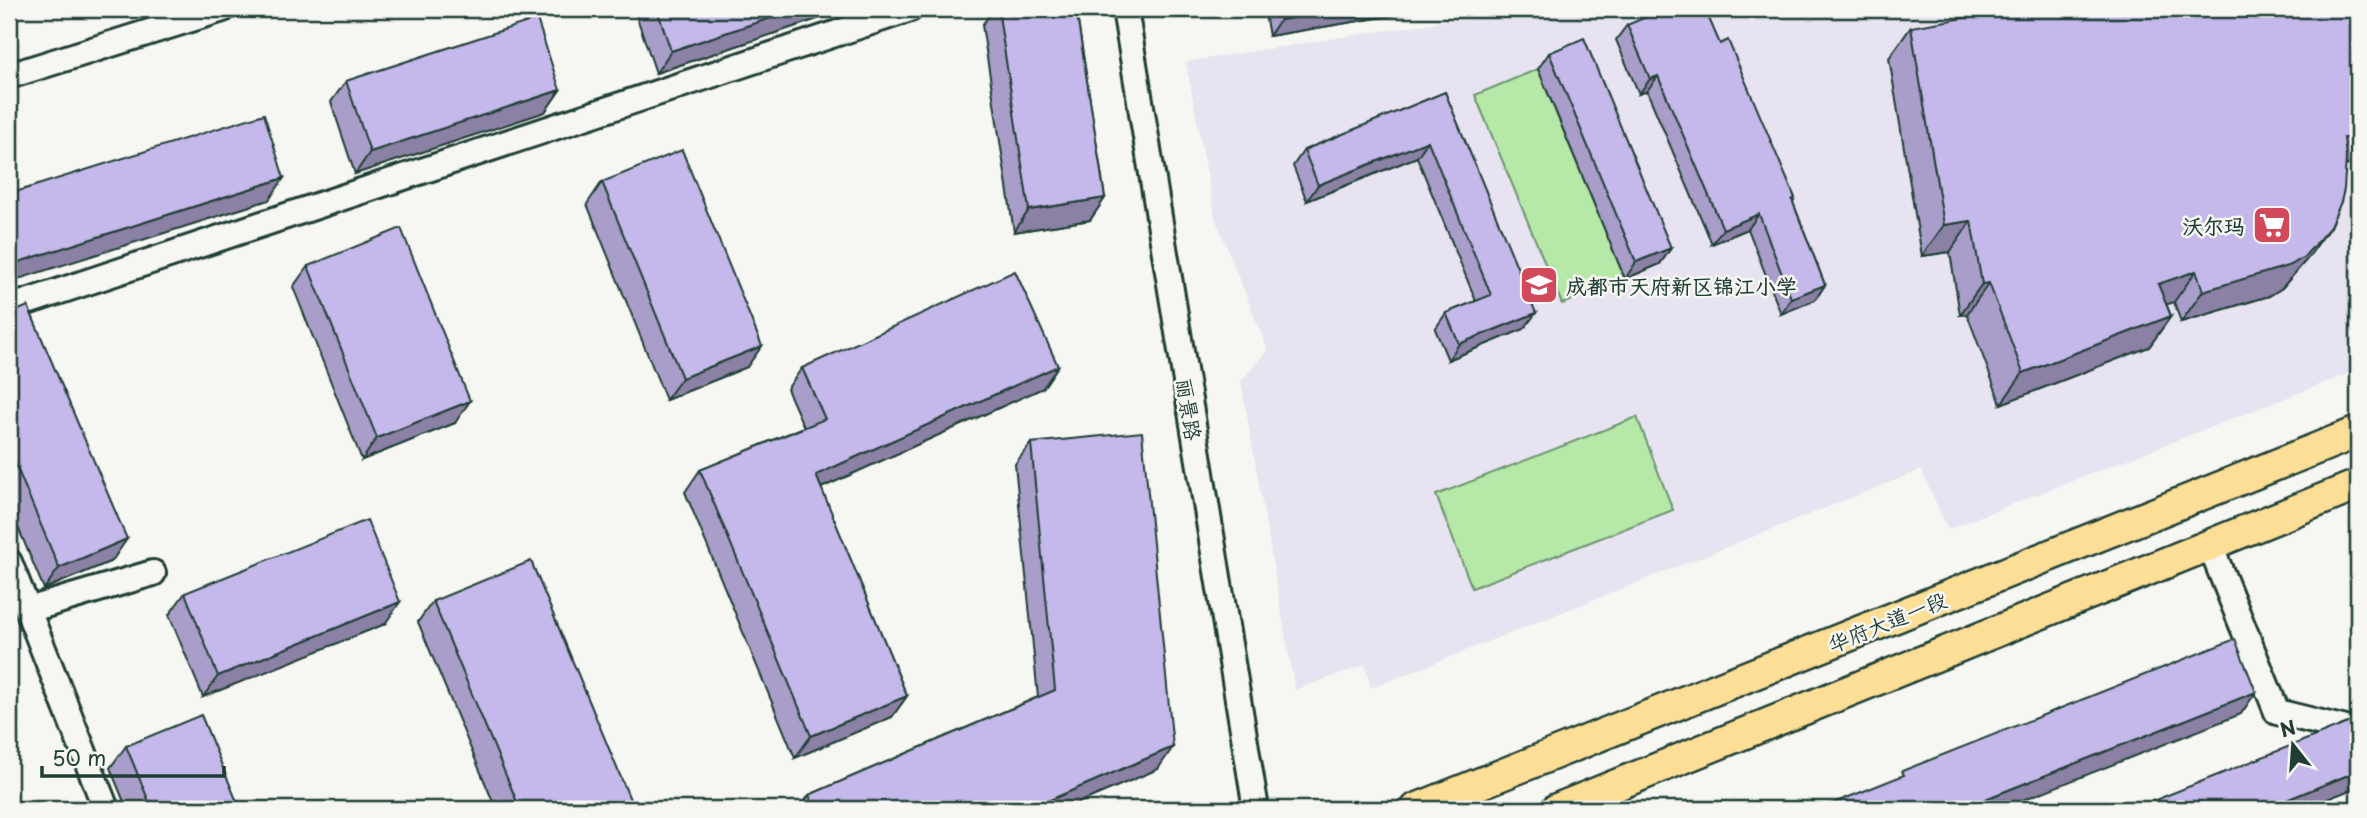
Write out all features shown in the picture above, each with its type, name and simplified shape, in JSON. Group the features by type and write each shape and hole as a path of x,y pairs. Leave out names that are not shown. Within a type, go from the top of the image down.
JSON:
{"main road":[{"name":"华府大道一段","path":"1416,809 2358,432"},
{"path":"1557,809 2358,485"}],"street":[{"path":"9,76 223,9"},
{"path":"9,308 910,9"},
{"name":"丽景路","path":"1125,9 1256,809"},
{"path":"2210,545 2277,712 2358,732"},
{"path":"9,562 106,809"},
{"path":"28,610 153,573"}],"shaded area":[{"path":"1520,9 2358,9 2358,370 1948,529 1921,470 1371,688 1365,665 1295,690 1241,381 1268,350 1216,220 1186,62"}],"green space":[{"path":"1538,69 1625,279 1562,304 1475,95"},
{"path":"1637,417 1673,510 1472,588 1436,495"}],"building":[{"path":"657,9 797,9 671,51"},
{"path":"998,9 1076,9 1105,198 1029,210"},
{"path":"1278,9 1347,9 1280,20"},
{"path":"1665,9 1705,9 1720,44 1728,40 1795,198 1792,200 1825,285 1791,298 1759,214 1723,229 1658,76 1650,79 1627,25"},
{"path":"2017,9 2349,9 2358,65 2358,136 2344,138 2344,189 2330,227 2304,257 2291,265 2203,291 2196,271 2158,284 2171,316 2023,373 1989,283 1982,284 1971,221 1944,225 1911,27"},
{"path":"537,19 560,90 370,152 346,81"},
{"path":"1584,38 1671,248 1636,262 1549,53"},
{"path":"1445,92 1536,313 1459,344 1446,313 1491,295 1428,141 1318,185 1304,150"},
{"path":"264,114 284,178 9,265 9,194"},
{"path":"682,150 762,346 682,378 602,182"},
{"path":"401,228 470,401 377,438 308,266"},
{"path":"1015,271 1058,366 816,475 907,696 811,736 700,470 825,419 802,368"},
{"path":"28,306 127,539 59,568 9,449 9,314"},
{"path":"1142,432 1173,747 1029,809 815,809 809,795 1055,690 1031,443"},
{"path":"367,520 400,602 218,676 185,593"},
{"path":"531,561 634,809 520,809 433,601"},
{"path":"2235,639 2256,692 1960,809 1819,809 1904,775 1902,771"},
{"path":"201,715 240,809 152,809 126,746"},
{"path":"2350,722 2358,742 2358,771 2264,809 2133,809"}],"place":[{"name":"沃尔玛","path":"2272,225"},
{"name":"成都市天府新区锦江小学","path":"1539,285"}]}
